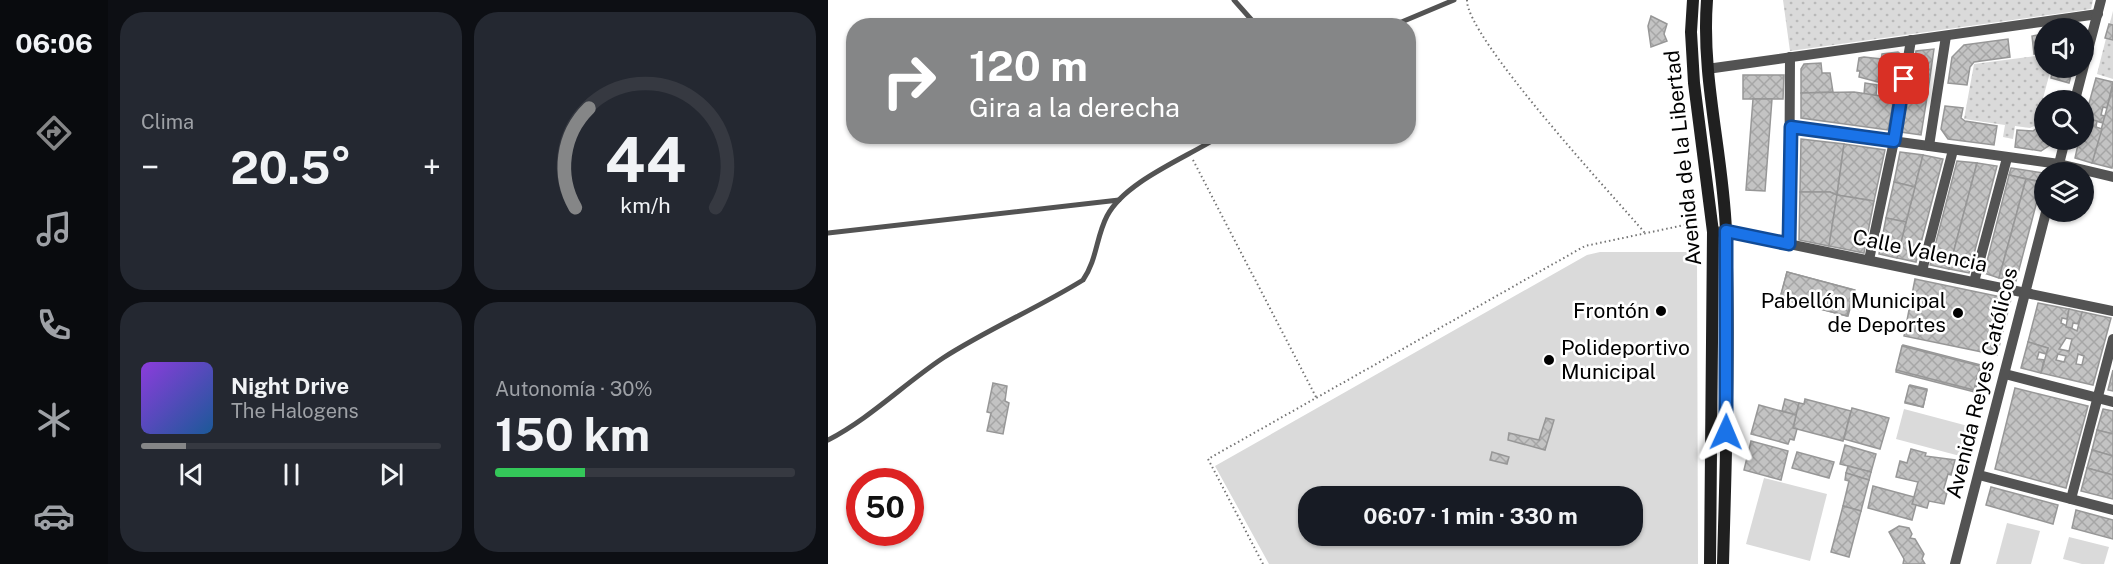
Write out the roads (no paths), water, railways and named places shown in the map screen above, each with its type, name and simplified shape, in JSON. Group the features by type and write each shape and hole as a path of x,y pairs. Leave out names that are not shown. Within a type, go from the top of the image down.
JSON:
{"main road":[{"name":"Avenida de la Libertad","path":"1693,0 1691,32 1694,83 1714,230 1710,564"},
{"path":"1707,0 1707,69 1723,564"}],"street":[{"path":"2078,90 2101,0"},
{"path":"1707,69 2098,15"},
{"path":"1929,146 1946,36"},
{"path":"1869,260 1894,141 1911,40"},
{"path":"1789,244 1790,57"},
{"path":"1791,127 2034,163"},
{"path":"1922,271 1953,150"},
{"path":"1974,282 2007,158"},
{"path":"2094,174 2113,177"},
{"name":"Avenida Reyes Católicos","path":"1955,564 2043,222"},
{"name":"Calle Valencia","path":"1714,230 2113,311"},
{"path":"2071,499 2113,339"},
{"path":"2005,374 2113,402"},
{"path":"1979,475 2113,510"}],"lane":[{"path":"1234,0 1250,18"},
{"path":"1411,18 1454,0"},
{"path":"828,440 849,429 913,378 963,345 1083,280 1092,268 1107,215 1119,200 1189,152 1204,144"},
{"path":"828,232 1119,200"}],"place":[{"name":"Frontón","path":"1661,311"},
{"name":"Pabellón Municipal de Deportes","path":"1958,313"},
{"name":"Polideportivo Municipal","path":"1549,360"}]}
